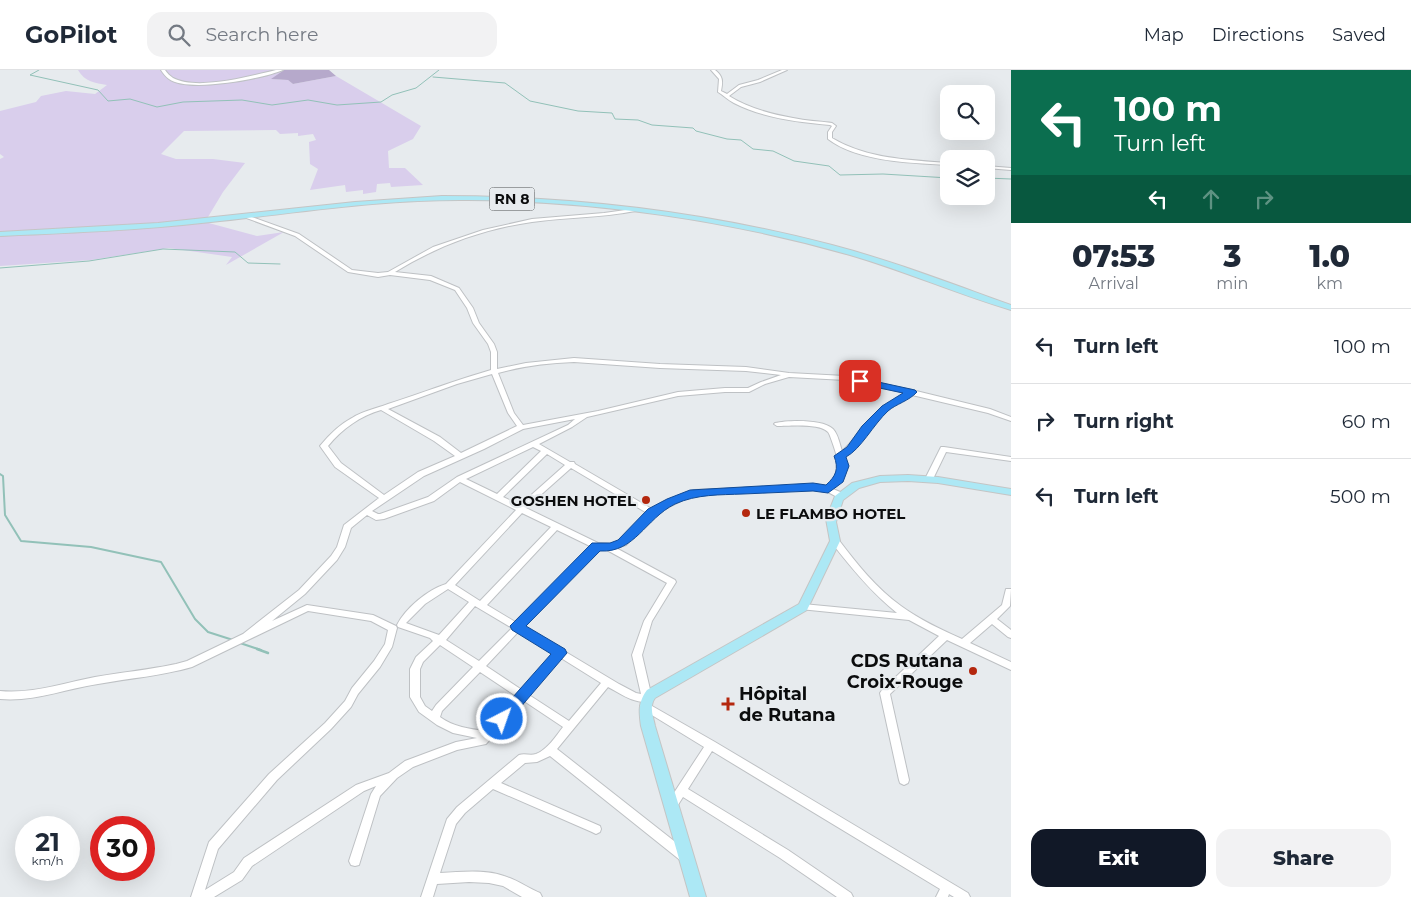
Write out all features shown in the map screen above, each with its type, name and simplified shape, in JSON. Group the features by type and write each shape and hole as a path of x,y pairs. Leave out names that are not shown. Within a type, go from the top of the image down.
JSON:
{"main road":[{"name":"RN 8","path":"0,234 130,227 335,205 442,198 548,201 633,210 738,226 805,240 903,270 1011,308"},
{"path":"698,897 660,770 646,702 651,694 803,607 835,542 831,519 832,512 842,496 852,487 875,479 898,477 929,479 1011,492"}],"street":[{"path":"163,70 174,81 194,85 281,70"},
{"path":"713,70 722,80 720,91 743,105 794,120 831,124 834,126 830,132 830,139 863,152 886,158 940,163"},
{"path":"726,96 740,86 759,81 785,70"},
{"path":"995,168 1011,169"},
{"path":"390,273 422,255 462,238 500,227 520,222 599,216 633,210"},
{"path":"244,216 297,235 344,269 378,275 390,273 431,278 457,290 470,308 476,323 491,344 494,352 494,371 511,413 521,427"},
{"path":"384,498 338,465 324,446 330,438 373,409 382,408 494,371 557,361 575,360 644,366 763,370 789,375 844,378 990,411 1011,419"},
{"path":"246,637 302,592 334,558 347,527 384,498 421,474 521,427 586,415 678,394 749,390 763,383 789,375"},
{"path":"840,456 851,450 866,428 886,408 912,392"},
{"path":"382,408 437,439 460,456"},
{"path":"367,511 376,517 381,517 431,499 460,479 534,444 552,433 570,426 586,415"},
{"path":"777,424 811,424 823,426 831,431 844,466 839,480 828,490"},
{"path":"534,444 571,464 609,489 652,512"},
{"path":"929,479 944,449 1011,459"},
{"path":"498,498 546,451"},
{"path":"449,586 521,509 571,464"},
{"path":"460,479 672,582 648,621 637,655 646,702"},
{"path":"434,718 439,708 517,626 601,546 611,547 623,543 652,512 694,492 813,487 828,490 842,496"},
{"path":"488,735 457,731 443,725 422,709 415,697 415,669 419,660 556,527"},
{"path":"835,542 850,561 880,592 909,616 1011,666"},
{"path":"569,726 440,640 400,625 402,620 443,586 449,586 607,682 646,702 944,892 964,897"},
{"path":"963,644 1006,606 1010,590"},
{"path":"803,607 909,616"},
{"path":"0,695 22,697 37,695 84,682 152,674 188,664 306,608 373,618 393,628 389,645 377,664 355,691 348,704 328,726 273,778 213,846 197,897"},
{"path":"991,618 1011,635"},
{"path":"904,780 885,694 946,635"},
{"path":"204,897 238,876 248,862 360,788 393,775 409,764 456,746 483,741 560,653"},
{"path":"427,897 451,822 461,810 522,758 531,760 539,758 550,750 607,682"},
{"path":"671,806 711,745"},
{"path":"550,750 686,858"},
{"path":"355,861 376,794 393,775"},
{"path":"492,784 596,829"},
{"path":"681,790 784,854 847,897"},
{"path":"432,879 468,877 503,880 536,897"}],"shaded area":[{"path":"78,70 284,70 272,79 288,80 293,84 336,76 421,126 413,139 388,151 389,168 405,168 423,185 391,187 390,183 377,184 376,192 363,194 363,190 346,192 345,185 310,190 318,169 310,164 309,142 316,140 313,134 298,136 298,133 280,134 276,130 184,131 161,154 176,159 213,159 245,163 223,192 205,222 257,236 284,232 226,265 232,257 169,248 91,260 0,266 0,159 4,157 0,154 0,111 36,102 41,96 66,91 95,94 107,85 94,83"},
{"path":"284,70 329,70 336,76 293,84 288,80 271,79"}],"waterway":[{"path":"39,70 30,75 98,90 108,101 130,99 157,107 183,102 242,100 272,105 308,100 337,105 381,102 392,95 416,88 439,70"},
{"path":"433,77 505,83 530,101 578,111 612,113 615,119 638,120 652,125 693,128 696,131 727,139 741,140 753,149 773,151 794,161 829,166 840,175 883,174 940,177"},
{"path":"995,178 1011,179"},
{"path":"0,268 89,261 163,249 235,252 248,263 280,264"},
{"path":"0,474 3,476 5,515 21,541 91,547 161,562 195,619 208,632 233,640"},
{"path":"240,643 261,650"},
{"path":"257,649 268,653"}],"place":[{"name":"GOSHEN HOTEL","path":"646,500"},
{"name":"LE FLAMBO HOTEL","path":"746,513"},
{"name":"CDS Rutana Croix-Rouge","path":"973,671"},
{"name":"Hôpital de Rutana","path":"728,704"}],"route":[{"path":"502,719 560,653 517,626 597,546 611,547 623,543 652,512 694,492 729,489 813,487 828,490 839,480 844,466 840,456 851,450 866,428 886,408 912,392 860,381"}]}
